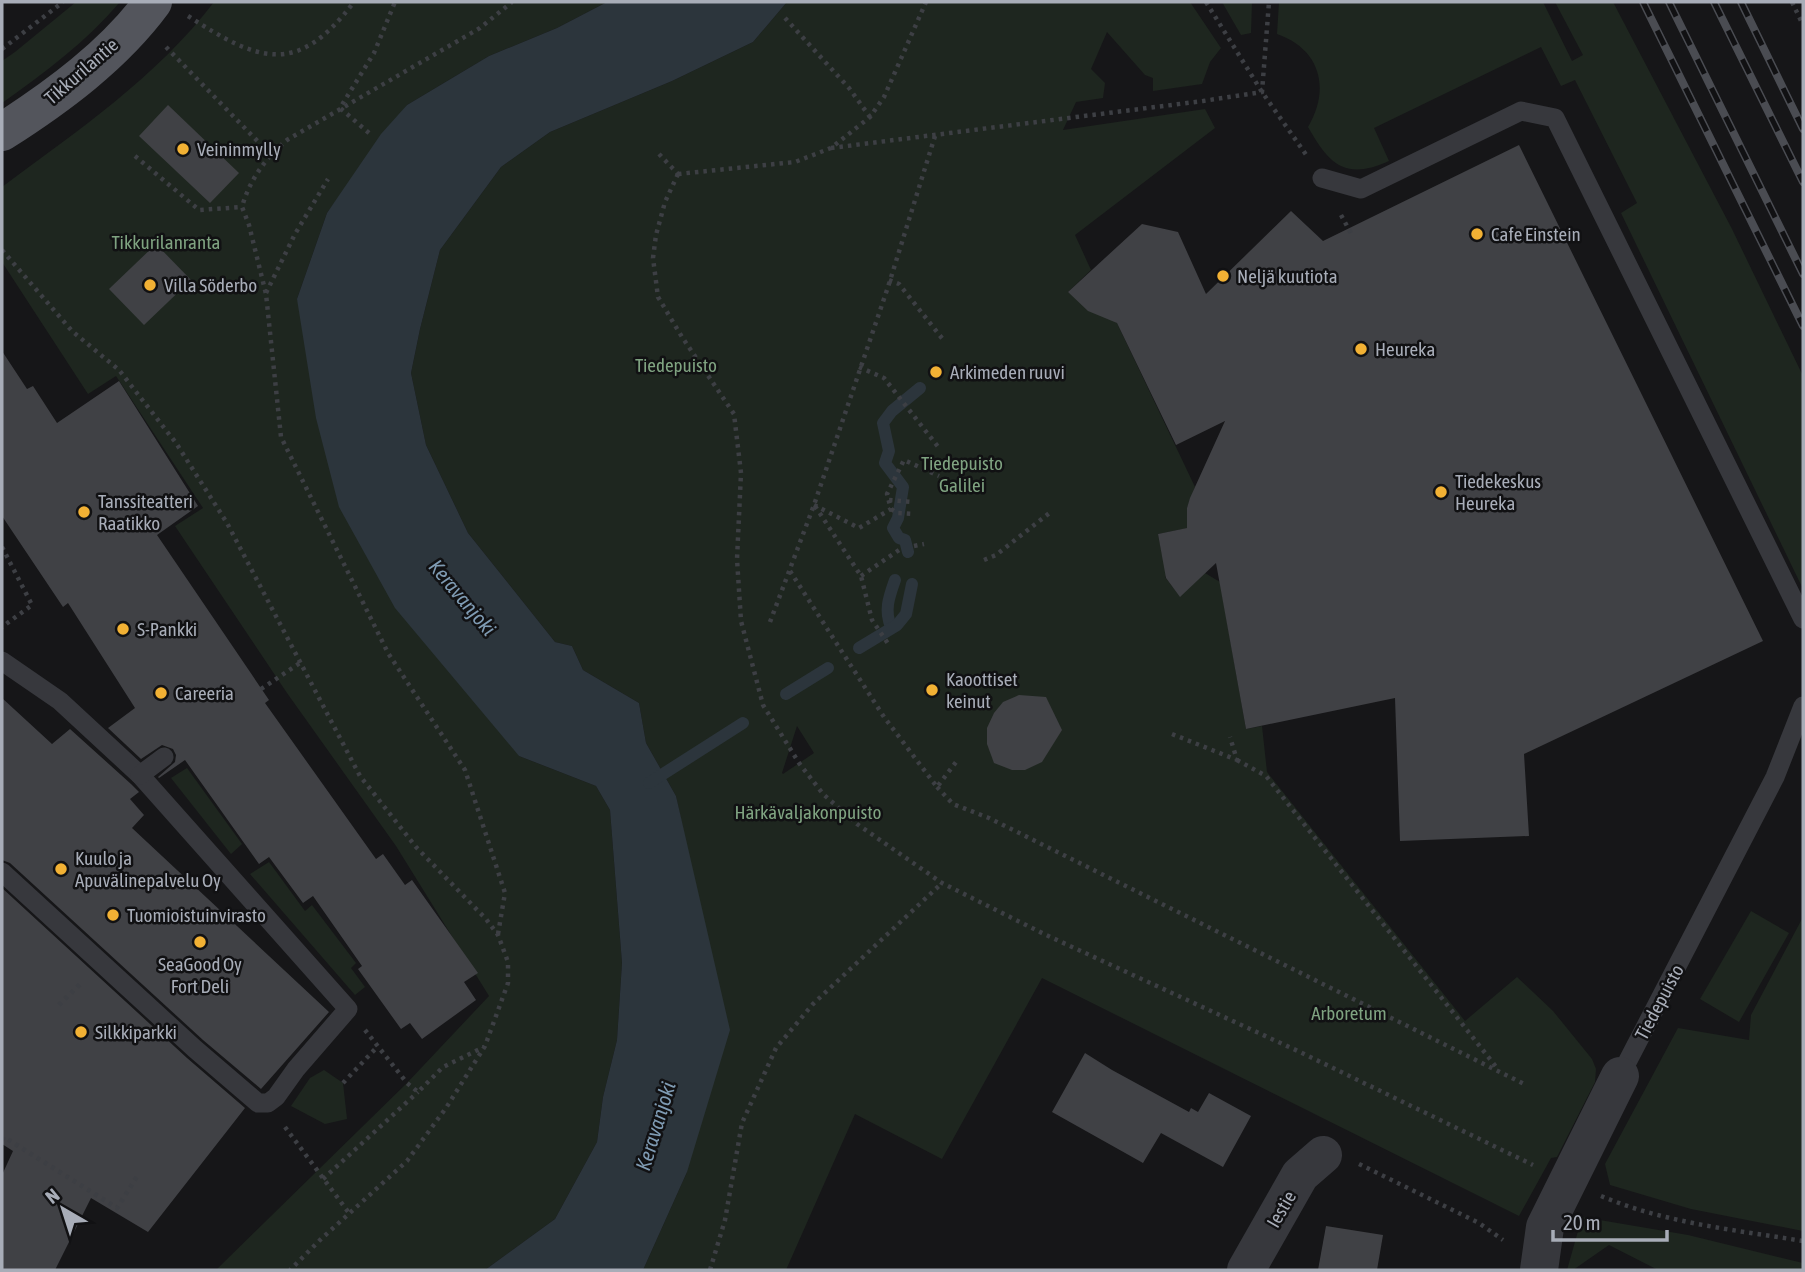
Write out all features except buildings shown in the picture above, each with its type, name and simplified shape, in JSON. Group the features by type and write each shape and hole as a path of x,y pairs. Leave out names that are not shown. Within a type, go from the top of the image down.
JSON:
{"main road":[{"name":"Tikkurilantie","path":"2,132 78,78 127,32 168,8"}],"street":[{"name":"Tiedepuisto","path":"1541,1254 1566,1181 1620,1076"},
{"name":"Iestie","path":"1246,1270 1300,1175 1323,1155"}],"lane":[{"path":"1322,178 1361,189 1521,111 1555,118 1803,619"},
{"path":"2,662 60,701 140,775 348,1009 296,1069 276,1097 268,1104 258,1103 2,872"},
{"name":"Tiedepuisto","path":"1620,1076 1775,777 1803,706"},
{"path":"140,775 164,757"}],"path":[{"path":"2,49 63,2"},
{"path":"168,8 224,39 269,55 290,54 309,46 328,33 354,2"},
{"path":"340,108 374,52 395,2"},
{"path":"498,935 505,893 465,770 388,653 281,437 266,294 242,207 249,186 270,154 287,140 480,27 512,2"},
{"path":"831,148 870,117 884,97 926,2"},
{"path":"1206,2 1262,92 1322,178 1353,237"},
{"path":"1262,92 1269,2"},
{"path":"1792,2 1803,25"},
{"path":"785,18 849,88 870,117"},
{"path":"160,41 270,154"},
{"path":"678,174 795,162 831,148 1262,92"},
{"path":"340,108 369,133"},
{"path":"770,622 814,505 890,280 935,135"},
{"path":"659,154 678,174"},
{"path":"135,156 199,211 242,207"},
{"path":"678,174 665,202 656,235 653,258 658,297 734,414 741,473 737,559 741,621 763,705 799,763 823,794 857,824 942,883 1566,1181 1622,1205 1687,1222 1803,1241"},
{"path":"266,294 295,233 328,179"},
{"path":"2,250 72,331 119,370 176,443 227,523 360,776 416,847 486,919 498,935 508,962 508,983 485,1046 446,1108 407,1161 290,1270"},
{"path":"890,280 899,284 945,342"},
{"path":"859,367 884,378 939,448"},
{"path":"914,514 897,513 891,509 887,494 904,460 939,476"},
{"path":"889,500 913,502"},
{"path":"814,505 859,528 891,509"},
{"path":"814,505 861,576 872,620 889,645"},
{"path":"984,560 996,555 1052,511"},
{"path":"914,546 924,544"},
{"path":"2,547 32,605 2,627"},
{"path":"861,576 899,550"},
{"path":"789,571 884,717 953,804 989,818 1527,1085"},
{"path":"261,689 300,663"},
{"path":"1172,734 1237,760 1266,776 1499,1071"},
{"path":"1230,737 1237,760"},
{"path":"937,787 956,762"},
{"path":"710,1270 725,1220 742,1123 776,1048 813,1004 942,883"},
{"path":"59,1005 86,978"},
{"path":"348,1009 407,1083 418,1092"},
{"path":"343,1083 378,1046"},
{"path":"323,1179 443,1067 485,1046"},
{"path":"268,1104 349,1213"},
{"path":"2,1140 4,1137 117,1208 138,1175"},
{"path":"1323,1155 1345,1157 1541,1254"}],"green space":[{"path":"76,2 120,2 79,44 2,103 2,61"},
{"name":"Tikkurilanranta","path":"214,2 607,2 557,28 489,56 407,105 327,213 297,299 519,756 596,786 610,810 622,963 617,1040 603,1097 597,1142 555,1219 485,1270 216,1270 407,1083 489,996 396,846 287,693 175,526 203,508 116,376 88,394 2,262 2,187 142,79 192,29"},
{"path":"787,2 1190,2 1221,48 1210,62 1202,84 1153,91 1153,78 1145,75 1107,32 1091,69 1105,83 1103,98 1076,102 1063,130 1205,109 1215,128 1075,235 1091,270 1068,292 1117,323 1195,487 1187,508 1188,528 1158,534 1162,554 1173,571 1165,577 1180,596 1205,573 1220,582 1246,729 1262,726 1267,772 1465,1021 1517,977 1553,1011 1592,1059 1596,1069 1595,1082 1557,1157 1551,1158 1519,1216 1042,978 942,1159 855,1114 786,1270 643,1270 687,1172 688,853 676,796 646,743 639,703 583,670 572,646 555,642 468,533 426,445 411,373 440,250 501,167 550,132 672,81 753,42","holes":["797,726 814,753 783,774 782,773"]},
{"path":"1222,2 1252,2 1251,33 1241,35"},
{"path":"1279,2 1543,2 1572,61 1583,55 1555,2 1613,2 1732,229 1803,376 1803,589 1621,213 1637,203 1575,80 1561,86 1541,47 1374,128 1389,161 1374,167 1350,169 1331,159 1323,151 1308,127 1319,98 1320,84 1312,60 1303,49 1277,34"},
{"path":"187,768 242,844 231,854 171,778"},
{"path":"269,862 305,911 312,905 356,963 351,968 365,987 355,995 250,874"},
{"path":"1751,911 1789,933 1739,1022 1700,999"},
{"path":"1803,917 1803,1231 1691,1209 1610,1185 1605,1164 1678,1028 1749,1040 1751,1015"},
{"path":"324,1070 343,1083 347,1119 325,1124 291,1106 310,1078"},
{"path":"1582,1217 1688,1235 1803,1263 1803,1270 1658,1270 1609,1245 1573,1270 1567,1270"}],"water":[{"name":"Keravanjoki","path":"607,2 787,2 753,42 672,81 550,132 501,167 440,250 411,373 426,445 468,533 555,642 572,646 583,670 639,703 646,743 676,796 730,1030 687,1172 643,1270 485,1270 555,1219 597,1142 603,1097 617,1040 622,963 610,810 596,786 519,756 395,608 339,507 316,418 297,299 327,213 381,134 407,105 489,56 557,28"}],"waterway":[{"path":"908,552 905,540 899,538 893,528 898,518 903,487 885,463 889,451 883,423 892,411 920,388"},
{"path":"891,627 888,609 895,580"},
{"path":"859,648 897,625 906,614 912,584"},
{"path":"786,694 828,668"},
{"path":"649,783 743,723"}],"railway":[{"path":"1643,2 1803,326"},
{"path":"1669,2 1803,274"},
{"path":"1714,2 1803,182"},
{"path":"1741,2 1803,129"}],"place":[{"name":"Veininmylly","path":"183,149"},
{"name":"Cafe Einstein","path":"1477,234"},
{"name":"Neljä kuutiota","path":"1223,276"},
{"name":"Villa Söderbo","path":"150,285"},
{"name":"Heureka","path":"1361,349"},
{"name":"Arkimeden ruuvi","path":"936,372"},
{"name":"Tiedekeskus Heureka","path":"1441,492"},
{"name":"Tanssiteatteri Raatikko","path":"84,512"},
{"name":"S-Pankki","path":"123,629"},
{"name":"Kaoottiset keinut","path":"932,690"},
{"name":"Careeria","path":"161,693"},
{"name":"Kuulo ja Apuvälinepalvelu Oy","path":"61,869"},
{"name":"Tuomioistuinvirasto","path":"113,915"},
{"name":"SeaGood Oy Fort Deli","path":"200,942"},
{"name":"Silkkiparkki","path":"81,1032"}],"park label":[{"name":"Tiedepuisto Galilei","path":"962,474"},
{"name":"Härkävaljakonpuisto","path":"808,812"},
{"name":"Arboretum","path":"1349,1013"}]}
